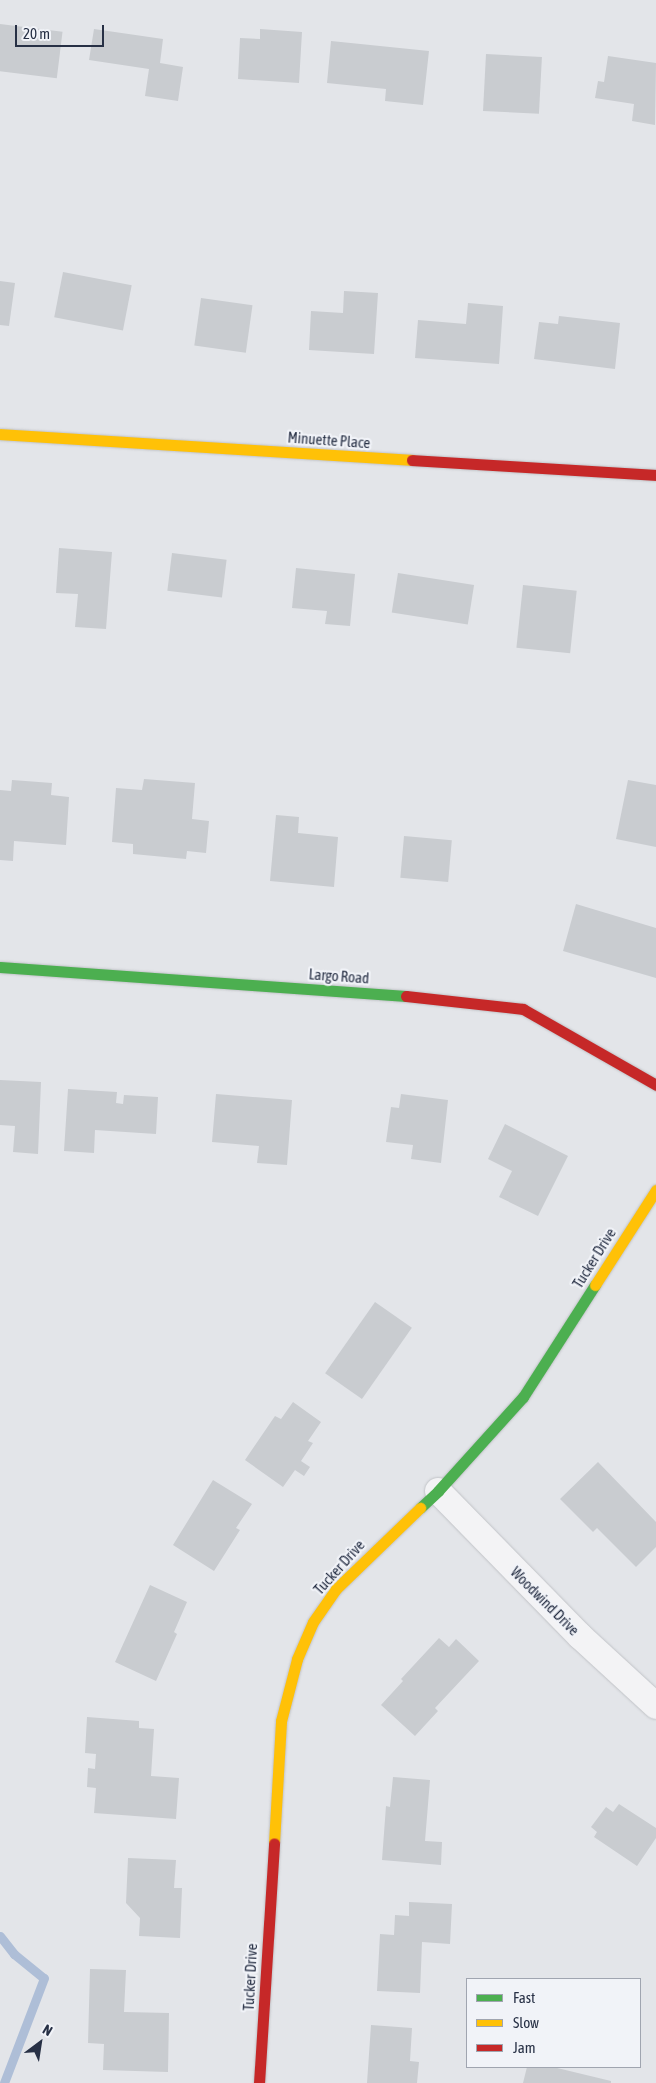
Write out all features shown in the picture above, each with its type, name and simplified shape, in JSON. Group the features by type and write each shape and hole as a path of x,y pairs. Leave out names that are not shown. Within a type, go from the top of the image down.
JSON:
{"street":[{"name":"Minuette Place","path":"0,434 656,475"},
{"name":"Largo Road","path":"0,967 365,992 523,1009 656,1085"},
{"name":"Tucker Drive","path":"259,2083 281,1721 297,1659 313,1622 336,1589 438,1491 523,1398 656,1190"},
{"name":"Woodwind Drive","path":"438,1491 580,1636 656,1706"}],"building":[{"path":"0,24 63,32 57,78 0,71"},
{"path":"94,29 163,39 160,63 183,67 178,101 145,96 149,69 89,60"},
{"path":"260,29 302,32 299,83 238,79 240,38 260,39"},
{"path":"331,41 429,51 423,105 385,101 386,89 327,83"},
{"path":"486,54 542,57 539,114 483,111"},
{"path":"608,56 656,63 655,125 632,121 634,104 595,98 598,81 604,82"},
{"path":"63,272 132,285 123,331 54,317"},
{"path":"0,281 15,283 9,326 0,325"},
{"path":"344,291 378,293 374,354 309,350 311,311 343,313"},
{"path":"201,298 252,305 246,353 194,346"},
{"path":"468,303 503,306 499,364 415,358 418,320 466,324"},
{"path":"559,316 620,323 615,369 534,359 539,322 558,324"},
{"path":"59,548 112,552 106,629 75,627 78,594 56,593"},
{"path":"172,553 227,560 222,597 167,591"},
{"path":"296,568 355,574 350,626 325,624 327,611 292,608"},
{"path":"398,573 474,585 468,625 392,613"},
{"path":"523,585 577,591 570,653 516,648"},
{"path":"144,779 195,783 192,819 209,821 206,853 187,851 186,859 133,854 133,844 112,842 116,788 142,790"},
{"path":"12,780 52,783 51,795 69,797 66,845 14,841 13,861 0,860 0,790 11,791"},
{"path":"628,780 656,785 656,847 616,839"},
{"path":"276,815 299,817 298,833 338,837 334,887 270,881"},
{"path":"404,836 452,840 448,882 400,878"},
{"path":"576,904 656,928 656,978 563,951"},
{"path":"0,1080 41,1082 38,1154 13,1152 15,1126 0,1125"},
{"path":"68,1089 117,1092 116,1103 123,1104 124,1095 158,1097 156,1134 95,1130 94,1153 64,1151"},
{"path":"216,1094 292,1100 287,1165 257,1163 259,1146 212,1142"},
{"path":"401,1094 448,1100 441,1163 411,1159 413,1145 386,1142 391,1107 399,1108"},
{"path":"505,1124 568,1156 538,1216 499,1197 512,1171 488,1159"},
{"path":"375,1302 412,1328 362,1399 325,1373"},
{"path":"293,1402 321,1422 308,1441 313,1443 301,1461 310,1467 304,1476 295,1470 283,1487 245,1460 275,1416 281,1419"},
{"path":"598,1462 656,1522 656,1547 636,1567 597,1528 593,1532 560,1499"},
{"path":"213,1480 252,1504 236,1528 240,1530 214,1571 173,1545"},
{"path":"150,1585 187,1602 174,1632 177,1634 156,1681 115,1662"},
{"path":"439,1638 449,1647 456,1639 479,1661 435,1708 438,1711 415,1736 381,1705 403,1681 401,1679"},
{"path":"87,1717 139,1721 139,1728 154,1729 151,1776 179,1778 176,1819 94,1813 96,1788 87,1787 88,1768 95,1769 96,1754 85,1753"},
{"path":"393,1777 430,1780 425,1841 442,1842 441,1865 382,1860 386,1806 390,1807"},
{"path":"619,1804 656,1828 656,1838 637,1866 594,1837 597,1832 591,1827 606,1807 613,1812"},
{"path":"128,1858 176,1860 174,1888 182,1888 180,1938 139,1936 140,1918 126,1903"},
{"path":"409,1902 452,1904 450,1944 422,1942 420,1993 377,1991 380,1934 394,1935 395,1915 409,1916"},
{"path":"90,1969 126,1970 124,2012 169,2013 168,2072 103,2070 104,2044 88,2043"},
{"path":"371,2025 412,2028 410,2061 419,2062 417,2083 367,2083"},
{"path":"527,2068 557,2068 611,2081 611,2083 523,2083"}],"waterway":[{"path":"0,1936 14,1954 44,1978 4,2083"}],"traffic: fast":[{"path":"0,967 406,996"},
{"path":"420,1508 438,1491 523,1397 595,1285"}],"traffic: slow":[{"path":"0,434 412,460"},
{"path":"595,1285 656,1190"},
{"path":"274,1843 281,1721 297,1659 313,1622 336,1589 420,1508"}],"traffic: jam":[{"path":"412,460 656,475"},
{"path":"406,996 523,1009 656,1085"},
{"path":"259,2083 274,1843"}]}
